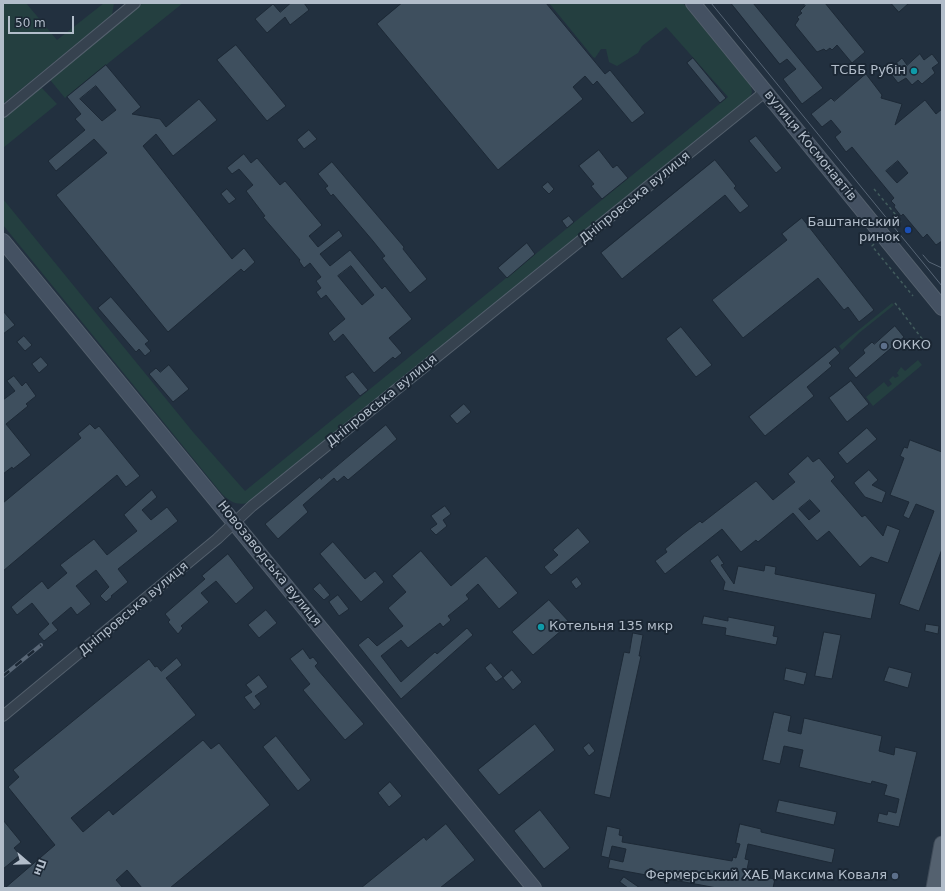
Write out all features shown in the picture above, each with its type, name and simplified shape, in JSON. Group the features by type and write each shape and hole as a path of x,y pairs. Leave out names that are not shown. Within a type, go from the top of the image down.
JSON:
{"main road":[{"path":"934,888 942,844"}],"street":[{"path":"3,112 135,3"},
{"name":"вулиця Космонавтів","path":"693,3 942,308"},
{"name":"Дніпровська вулиця","path":"3,716 235,523 258,501 766,92"},
{"name":"Новозаводська вулиця","path":"3,241 534,888"}],"path":[{"path":"895,302 929,348"}],"green space":[{"path":"3,3 26,3 57,40 104,3 114,3 112,15 3,104"},
{"path":"143,3 183,3 65,98 51,81 51,76"},
{"path":"549,3 683,3 751,86 752,92 749,101 249,503 234,503 222,494 3,225 3,199 193,432 245,491 728,97 666,27 642,46 638,53 617,66 609,62 606,49 601,49 595,58 593,57"},
{"path":"41,87 57,104 3,148 3,116"},
{"path":"892,303 894,305 859,333 842,350 839,346"},
{"path":"918,360 922,365 873,406 866,397 884,382 888,387 892,384 889,380 893,376 895,378 899,376 897,373 901,367 905,371"}],"building":[{"path":"291,3 304,3 309,10 290,25 285,17 267,33 255,19 273,4 280,12"},
{"path":"402,3 546,3 605,74 610,70 645,113 632,123 597,81 593,85 585,76 573,87 583,99 498,170 377,24"},
{"path":"731,3 753,3 823,88 802,104 783,79 796,69 787,59 780,64"},
{"path":"803,3 825,3 865,52 852,63 837,45 832,50 830,48 826,51 824,49 817,52 795,25 799,19 797,17 802,13 800,11 805,6"},
{"path":"891,3 909,3 899,12"},
{"path":"236,45 286,106 267,121 217,60"},
{"name":"ТСББ Рубін","path":"920,54 924,60 932,54 939,63 932,68 935,73 922,84 918,80 912,85 906,78 898,83 891,74 897,69 894,65 902,58 907,65"},
{"path":"693,58 726,98 720,103 687,63"},
{"path":"106,65 141,107 132,114 160,119 166,127 199,99 217,120 173,156 156,134 143,146 232,259 244,248 255,262 244,272 241,269 168,332 56,195 107,153 94,139 56,171 48,161 85,130 75,119 81,114 67,97","holes":["96,86 116,110 102,121 80,99"]},
{"path":"866,74 882,95 881,98 902,104 895,125 925,100 936,114 942,109 942,241 936,245 927,234 923,238 903,214 901,216 891,201 894,198 852,147 846,152 835,137 841,132 831,120 822,127 811,114 831,98 834,101","holes":["898,161 908,173 897,183 886,171"]},
{"path":"309,130 317,139 304,149 297,140"},
{"path":"756,136 782,168 776,173 749,141"},
{"path":"599,150 613,168 617,165 628,178 602,199 591,186 594,184 579,166"},
{"path":"244,154 251,163 257,158 280,185 285,181 322,225 309,236 318,247 339,230 343,236 320,254 330,266 350,250 382,289 385,286 412,319 389,338 402,353 395,359 393,357 374,373 343,334 334,342 328,333 345,319 326,295 321,299 316,292 321,288 316,281 321,277 310,263 304,268 299,261 300,260 263,217 265,216 246,191 253,185 239,169 232,174 227,168","holes":["351,266 374,295 362,305 338,276"]},
{"path":"715,160 736,186 734,188 749,206 740,213 725,195 622,279 601,253"},
{"path":"332,162 404,247 403,249 427,279 410,293 382,258 385,256 373,241 333,194 331,196 325,188 328,186 318,174"},
{"path":"548,182 554,189 549,194 542,187"},
{"path":"227,189 236,199 229,204 221,194"},
{"path":"569,216 574,222 567,228 562,221"},
{"path":"802,218 874,310 859,322 848,307 844,310 818,278 743,338 712,300 787,240 782,234"},
{"path":"527,243 535,254 507,278 498,268"},
{"path":"111,297 149,341 145,344 151,351 145,356 139,349 136,352 98,308"},
{"path":"3,311 15,325 3,334"},
{"path":"895,326 904,337 856,378 848,368 865,353 863,350 872,342 874,344"},
{"path":"681,327 712,365 696,377 666,339"},
{"path":"24,336 32,345 25,351 17,342"},
{"path":"835,347 840,353 829,363 832,366 807,387 814,396 765,436 749,417"},
{"path":"41,357 48,365 39,373 32,364"},
{"path":"169,365 189,389 173,402 149,374 156,368 160,372"},
{"path":"353,372 368,390 360,396 345,377"},
{"path":"14,376 22,386 26,382 36,396 26,404 28,406 6,424 31,455 13,469 12,467 3,474 3,400 15,391 7,381"},
{"path":"851,381 869,404 847,422 829,398"},
{"path":"464,404 471,412 457,424 450,416"},
{"path":"90,424 95,429 99,426 140,476 126,487 117,475 3,571 3,503 81,438 78,434"},
{"path":"386,425 397,439 348,480 344,476 337,482 334,478 303,505 308,512 278,539 265,524 320,477 321,479"},
{"path":"867,428 877,439 847,464 838,453"},
{"path":"910,440 942,452 942,549 919,611 899,604 934,511 916,504 909,519 903,516 909,502 890,495 904,458 900,456 904,447 907,448"},
{"path":"808,456 813,462 819,458 835,477 831,481 862,517 865,515 883,536 887,525 900,530 888,563 871,557 860,567 829,531 817,541 793,513 758,542 756,540 741,552 722,529 665,574 655,561 667,552 665,549 683,534 700,521 702,523 756,481 773,500 795,482 788,474","holes":["810,500 820,511 809,520 799,509"]},
{"path":"869,470 878,480 872,485 886,492 882,503 865,497 854,483"},
{"path":"152,490 157,497 142,510 151,520 167,507 178,521 118,569 128,582 106,602 100,596 109,587 96,570 76,586 91,604 77,615 71,607 52,623 58,630 44,641 38,634 49,624 32,603 17,615 11,607 42,581 48,589 67,573 60,565 94,539 107,555 137,531 124,515"},
{"path":"445,506 451,514 443,520 447,526 436,535 430,529 437,524 431,516"},
{"path":"578,528 590,542 551,575 544,567 558,555 553,550"},
{"path":"333,542 365,579 375,571 384,582 361,602 320,554"},
{"path":"421,551 451,586 486,556 518,593 499,609 478,584 466,595 469,599 448,616 451,620 443,627 440,623 408,648 401,640 381,656 401,682 435,652 437,654 467,628 473,635 401,699 358,645 368,637 377,646 403,626 388,608 406,592 392,576"},
{"path":"228,554 254,588 236,604 216,581 201,593 209,602 181,626 183,628 178,634 168,622 170,620 165,614 205,579 202,576"},
{"path":"718,555 724,564 721,565 734,584 738,566 764,571 765,565 776,567 775,574 876,594 871,619 723,590 725,582 710,561"},
{"path":"577,577 582,584 576,589 571,582"},
{"path":"320,583 330,595 324,600 313,589"},
{"path":"338,595 349,609 339,616 329,602"},
{"name":"Котельня 135 мкр","path":"549,600 570,623 533,655 512,632"},
{"path":"266,610 277,623 259,638 248,625"},
{"path":"704,616 728,621 728,617 775,626 773,636 778,637 776,645 725,635 726,628 702,624"},
{"path":"926,624 939,626 938,634 925,631"},
{"path":"824,632 841,635 832,679 815,676"},
{"path":"633,633 643,635 639,656 641,656 610,798 594,794 624,652 629,653"},
{"path":"303,649 310,659 313,657 318,663 315,666 318,670 364,724 345,740 303,690 310,684 290,659"},
{"path":"177,658 182,665 166,678 196,715 71,818 83,832 109,810 113,815 203,740 211,749 219,743 270,805 170,888 142,888 127,870 116,880 123,888 5,888 55,845 8,787 19,777 13,770 149,659 155,667 157,666 161,671"},
{"path":"491,663 503,677 496,682 485,668"},
{"path":"889,667 912,673 908,688 884,681"},
{"path":"786,668 807,673 804,685 784,680"},
{"path":"512,670 522,682 513,690 503,678"},
{"path":"259,675 268,687 255,696 261,704 254,710 244,697 252,692 246,685"},
{"path":"774,712 791,716 788,731 801,734 804,718 882,736 879,751 894,755 895,747 917,752 899,827 877,822 879,813 887,815 888,811 896,813 899,799 884,795 887,785 872,781 871,784 799,767 803,750 784,746 780,764 763,760"},
{"path":"535,724 555,750 499,795 478,770"},
{"path":"276,736 311,780 298,791 263,747"},
{"path":"589,743 595,751 589,756 583,748"},
{"path":"390,782 402,796 389,807 378,793"},
{"path":"779,800 837,812 834,825 776,812"},
{"path":"540,810 570,848 544,869 514,831"},
{"path":"3,820 21,842 14,848 20,855 3,869"},
{"path":"446,824 475,860 440,888 361,888 424,837 426,840"},
{"path":"740,824 761,829 761,832 835,849 832,863 748,844 745,859 749,860 746,874 775,879 773,888 717,888 608,868 610,859 623,862 626,849 612,846 609,858 601,856 607,826 620,829 619,835 623,836 622,842 732,861 733,857 736,858 740,844 736,843"},
{"path":"624,877 640,888 628,888 620,882"}],"tram line":[{"path":"711,3 942,286"},
{"path":"923,255 929,262 942,268"}],"railway":[{"path":"3,676 41,645"}],"place":[{"name":"ТСББ Рубін","path":"914,71"},
{"name":"Баштанський ринок","path":"908,230"},
{"name":"ОККО","path":"884,346"},
{"name":"Котельня 135 мкр","path":"541,627"},
{"name":"Фермерський ХАБ Максима Коваля","path":"895,876"}]}
